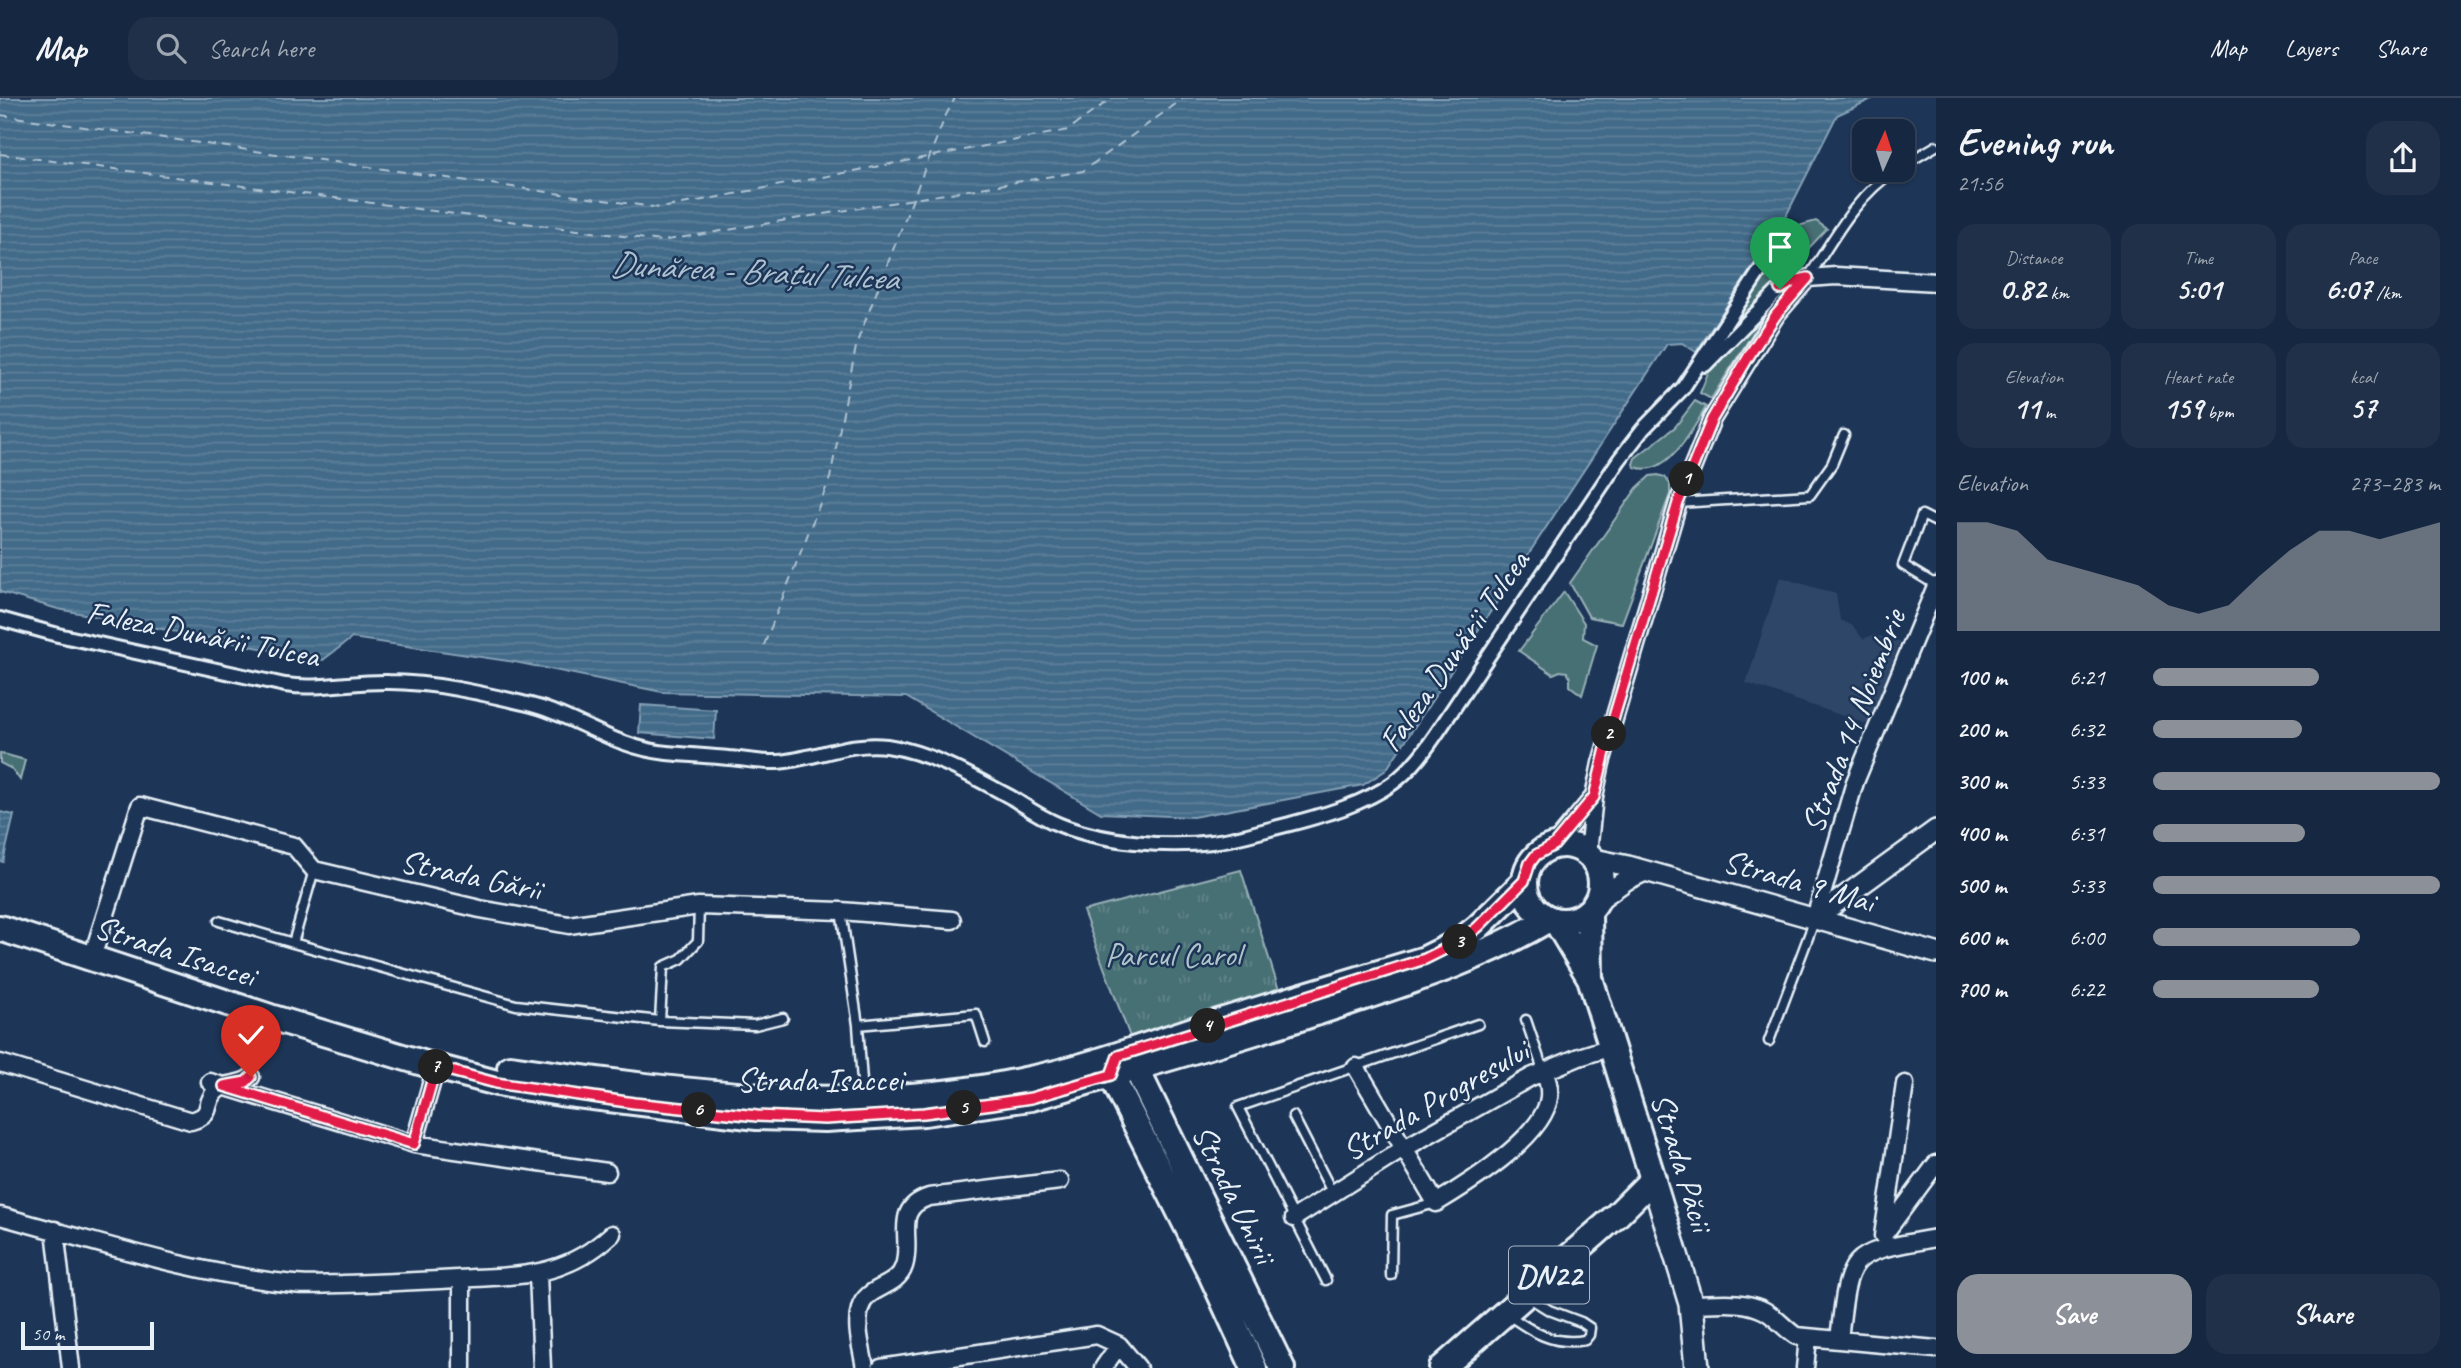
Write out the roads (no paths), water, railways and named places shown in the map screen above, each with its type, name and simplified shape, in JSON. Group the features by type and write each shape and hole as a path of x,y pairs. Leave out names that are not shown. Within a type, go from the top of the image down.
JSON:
{"main road":[{"path":"1554,845 1573,846 1591,856 1601,879 1593,906 1568,921 1553,920 1534,908 1525,891 1524,881 1530,863 1544,849 1554,845"},
{"name":"Strada Isaccei","path":"0,928 270,1017 496,1083 634,1103 757,1116 825,1119 924,1113 1031,1098 1118,1064 1159,1042 1425,959 1459,942 1524,881"},
{"name":"Strada Păcii","path":"1590,978 1593,906"},
{"name":"Strada Isaccei","path":"0,912 333,1020 424,1048 499,1067 756,1098 863,1099 922,1095 1118,1064 1336,1006 1451,968 1553,920"},
{"name":"Strada Păcii","path":"1553,920 1590,978 1691,1304 1697,1368"},
{"name":"Strada Unirii","path":"1118,1064 1254,1368"},
{"name":"Strada Unirii","path":"1118,1064 1282,1368"},
{"name":"DN22","path":"1442,1368 1617,1215 1653,1179"}],"street":[{"name":"Faleza Dunării Tulcea","path":"0,619 58,635 285,685 307,688 387,681 414,683 525,703 550,710 622,744 665,753 774,762 860,745 903,749 971,776 1040,816 1074,830 1151,843 1212,842 1311,818 1377,793 1403,775 1430,743 1619,460 1643,429 1683,388 1787,228"},
{"path":"1683,388 1774,293 1788,284 1808,278 1836,276 1936,282"},
{"path":"1591,856 1594,797 1610,731 1678,503 1712,419 1776,315 1808,278"},
{"name":"Strada 14 Noiembrie","path":"1815,918 1855,782 1936,586"},
{"path":"1554,845 1594,797"},
{"path":"96,945 140,806 294,846 314,870"},
{"path":"1815,918 1936,830"},
{"name":"Strada 9 Mai","path":"1591,856 1936,953"},
{"name":"Strada Gării","path":"314,870 481,909 569,925 699,905 841,911 952,920"},
{"path":"1593,906 1626,880 1645,871"},
{"name":"Strada Progresului","path":"1294,1218 1403,1149 1543,1070 1611,1047"},
{"path":"0,1063 191,1121 202,1117 208,1110 217,1084"},
{"path":"414,1144 436,1067"},
{"path":"1356,1067 1436,1203 1459,1190 1530,1134 1545,1111 1549,1098 1549,1084 1543,1070"},
{"path":"217,1084 246,1082 251,1077"},
{"path":"217,1084 414,1144 607,1172"},
{"path":"1882,1242 1905,1084"},
{"path":"1839,1340 1844,1292 1851,1270 1859,1258 1882,1242 1936,1164"},
{"path":"865,1368 859,1329 860,1307 871,1292 894,1282 900,1275 905,1264 909,1210 916,1202 929,1197 1060,1181"},
{"path":"0,1216 172,1263 222,1274 297,1284 391,1283 538,1274 569,1264 594,1251 612,1234"},
{"path":"55,1230 71,1368"},
{"path":"1882,1242 1936,1238"},
{"path":"538,1274 542,1368"},
{"path":"461,1279 462,1368"},
{"path":"1691,1304 1753,1306 1767,1312 1796,1336 1936,1349"},
{"path":"881,1368 1097,1335 1119,1345 1138,1368"},
{"path":"1805,1368 1808,1338"},
{"path":"1103,1368 1119,1345"}],"lane":[{"path":"1915,158 1936,146"},
{"path":"1808,278 1855,206 1880,182"},
{"path":"1678,503 1810,495 1832,464 1844,435"},
{"path":"1936,522 1922,516 1903,565 1936,586"},
{"path":"293,943 314,870"},
{"path":"660,1021 663,967 681,959 698,941 699,905"},
{"path":"841,911 858,1025 863,1099"},
{"path":"1769,1041 1815,918"},
{"path":"219,921 516,1005 660,1021 755,1025 783,1018"},
{"path":"858,1025 976,1014 985,1042"},
{"path":"1526,1020 1543,1070"},
{"path":"1326,1280 1238,1107 1478,1024"},
{"path":"1293,1116 1332,1194"},
{"path":"1391,1275 1392,1215 1436,1203"},
{"path":"1505,1313 1535,1334 1556,1340 1576,1342 1585,1340 1589,1335 1590,1328 1581,1322 1549,1310 1526,1295"}],"water":[{"name":"Dunărea - Brațul Tulcea","path":"0,98 1874,98 1837,115 1785,218 1696,352 1682,343 1667,344 1386,770 1363,785 1193,817 1101,813 906,697 662,692 515,662 352,638 323,660 58,609 0,592"},
{"path":"641,705 716,710 714,739 639,733"},
{"path":"0,812 14,815 3,862 0,861"}],"park label":[{"name":"Parcul Carol","path":"1173,955"}]}
